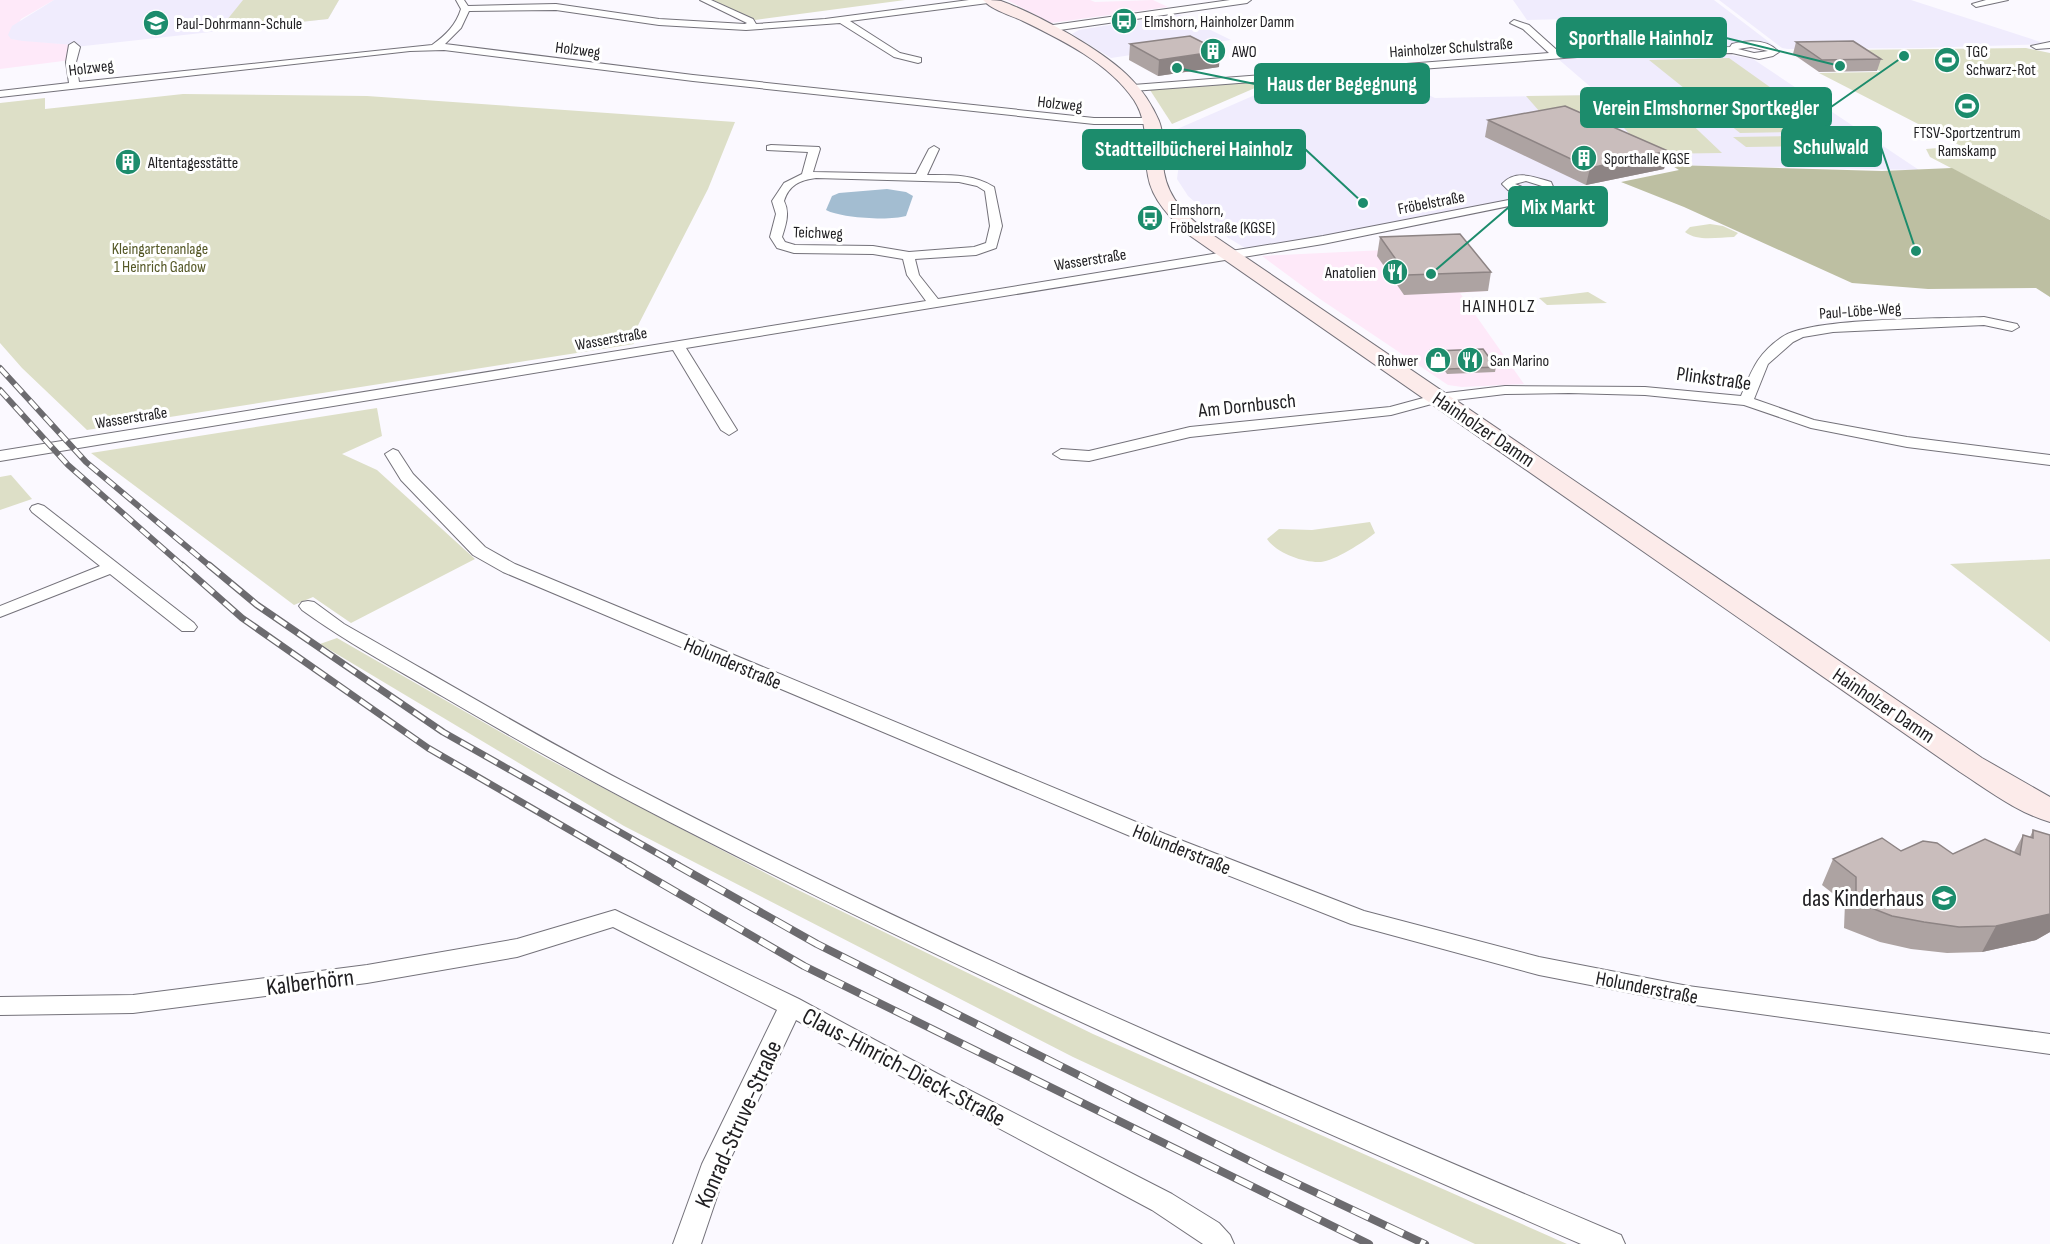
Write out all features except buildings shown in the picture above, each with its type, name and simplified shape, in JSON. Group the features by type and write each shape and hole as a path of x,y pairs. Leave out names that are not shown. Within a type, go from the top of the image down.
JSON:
{"street":[{"path":"704,0 752,23 746,27"},
{"path":"435,47 449,36 463,16 462,4 556,7 659,22 746,27 842,20 988,0"},
{"name":"Hainholzer Damm","path":"988,0 1046,29 1107,64 1133,88 1152,121 1158,185 1178,217 1227,254 1971,765 2050,811"},
{"path":"1046,29 1247,0"},
{"path":"1976,4 2004,0"},
{"path":"842,20 897,55 918,60"},
{"name":"Hainholzer Schulstraße","path":"1514,23 1526,27 1557,55"},
{"path":"74,45 71,62 74,84"},
{"path":"2036,46 2050,45"},
{"name":"Holzweg","path":"0,94 74,84 435,47 693,78 1074,119 1113,123 1152,121"},
{"name":"Hainholzer Schulstraße","path":"1133,88 1557,55 1733,50"},
{"path":"771,148 815,148 807,170 808,176"},
{"path":"919,179 934,149"},
{"name":"Teichweg","path":"808,176 966,180 987,186 990,189 996,226 994,242 987,248 976,251 909,256 873,250 794,249 781,245 776,237 783,214 783,207 778,201 781,190 789,183 808,176"},
{"name":"Fröbelstraße","path":"1227,254 1323,240 1506,204 1529,199 1530,193"},
{"name":"Wasserstraße","path":"0,456 1227,254"},
{"path":"909,256 909,268 913,277 934,302"},
{"name":"Paul-Löbe-Weg","path":"1746,401 1762,362 1788,339 1800,334 1833,328 1984,321 2012,327"},
{"path":"677,345 729,430"},
{"name":"Plinkstraße","path":"1438,398 1505,390 1569,389 1645,391 1746,401 1811,424 1907,442 2050,460"},
{"name":"Am Dornbusch","path":"1061,454 1089,456 1190,432 1391,411 1438,398"},
{"name":"Holunderstraße","path":"393,454 407,477 479,551 509,568 1146,835 1359,918 1539,966 1688,995 2050,1044"},
{"path":"38,509 188,627"},
{"path":"0,612 112,567"},
{"path":"308,606 338,628 626,791 805,881 1055,999 1611,1244"},
{"name":"Claus-Hinrich-Dieck-Straße","path":"615,918 791,1006 1191,1219 1217,1239 1220,1244"},
{"name":"Kalberhörn","path":"0,1006 133,1004 367,975 518,948 615,918"},
{"name":"Konrad-Struve-Straße","path":"687,1244 715,1164 791,1006"}],"shaded area":[{"path":"0,0 54,0 21,19 11,39 74,45 71,60 0,69"},
{"name":"Paul-Dohrmann-Schule","path":"54,0 339,0 328,19 75,47 74,45 11,39 8,35 12,26"},
{"path":"1007,0 1090,0 1095,2 1153,0 1168,7 1051,23"},
{"path":"1513,0 1714,0 1777,48 1746,43 1720,48 1644,49 1608,18 1527,20"},
{"path":"1719,0 1911,0 2047,44 1788,49 1782,48"},
{"path":"1178,14 1231,40 1111,58 1072,34 1079,30"},
{"path":"1719,53 1753,59 1919,170 1658,165 1664,169 1317,238 1245,248 1227,237 1222,226 1188,196 1177,179 1179,164 1186,147 1175,130 1294,78 1376,71 1435,98 1600,95 1557,58"},
{"path":"1447,247 1456,253 1488,291 1460,293 1524,384 1462,387 1448,385 1320,299 1262,256"}],"green space":[{"path":"243,0 339,0 328,19 218,31"},
{"path":"713,0 905,0 755,20"},
{"name":"FTSV-Sportzentrum Ramskamp","path":"2026,48 2050,53 2050,220 1930,157 1926,149 1961,146 1819,73 1881,72 1847,50"},
{"path":"1729,58 1832,131 1740,133 1649,60"},
{"path":"1271,81 1172,124 1150,90"},
{"name":"Kleingartenanlage 1 Heinrich Gadow","path":"183,94 367,96 735,122 708,189 631,339 634,344 87,430 22,368 0,343 0,103 45,98 45,109"},
{"path":"1676,94 1695,110 1540,112 1526,96"},
{"path":"1681,114 1722,153 1648,154 1612,115"},
{"path":"1788,136 1802,146 1746,147 1733,137"},
{"path":"1671,165 1882,171 1952,168 2050,220 2050,297 2036,288 1928,289 1852,283 1684,207 1621,182 1679,170"},
{"path":"1710,224 1723,226 1738,233 1734,237 1708,238 1696,237 1685,232 1690,227"},
{"path":"1588,292 1607,303 1547,305 1539,298"},
{"path":"377,408 382,436 342,454 377,470 475,559 351,623 313,597 294,605 91,453"},
{"path":"11,475 32,499 0,510 0,477"},
{"path":"1370,522 1375,533 1341,555 1321,562 1306,561 1291,556 1277,549 1267,539 1279,529 1312,530"},
{"path":"2050,559 2050,642 1950,564"},
{"path":"337,638 544,757 794,888 1093,1034 1567,1244 1475,1244 1073,1057 624,826 320,644"}],"water":[{"path":"887,189 906,192 913,196 906,216 865,218 826,210 832,196 839,193"}],"railway":[{"path":"0,368 86,462 211,567"},
{"path":"0,390 68,465 184,567"},
{"path":"182,565 242,618 428,748 630,865"},
{"path":"209,565 257,605 443,732 678,865"},
{"path":"628,864 804,966 1369,1244"},
{"path":"675,864 817,944 1266,1169 1425,1244"}],"place":[{"name":"Elmshorn, Hainholzer Damm","path":"1124,21"},
{"name":"Paul-Dohrmann-Schule","path":"156,23"},
{"name":"AWO","path":"1213,51"},
{"name":"Verein Elmshorner Sportkegler","path":"1904,56"},
{"name":"TGC Schwarz-Rot","path":"1947,60"},
{"name":"Sporthalle Hainholz","path":"1840,66"},
{"name":"Haus der Begegnung","path":"1177,68"},
{"name":"FTSV-Sportzentrum Ramskamp","path":"1967,106"},
{"name":"Sporthalle KGSE","path":"1584,158"},
{"name":"Altentagesstätte","path":"128,162"},
{"name":"Stadtteilbücherei Hainholz","path":"1363,203"},
{"name":"Elmshorn, Fröbelstraße (KGSE)","path":"1150,218"},
{"name":"Schulwald","path":"1916,251"},
{"name":"Anatolien","path":"1395,272"},
{"name":"Mix Markt","path":"1431,274"},
{"name":"Rohwer","path":"1438,360"},
{"name":"San Marino","path":"1470,360"},
{"name":"das Kinderhaus","path":"1944,898"}],"district":[{"name":"HAINHOLZ","path":"1499,306"}]}
